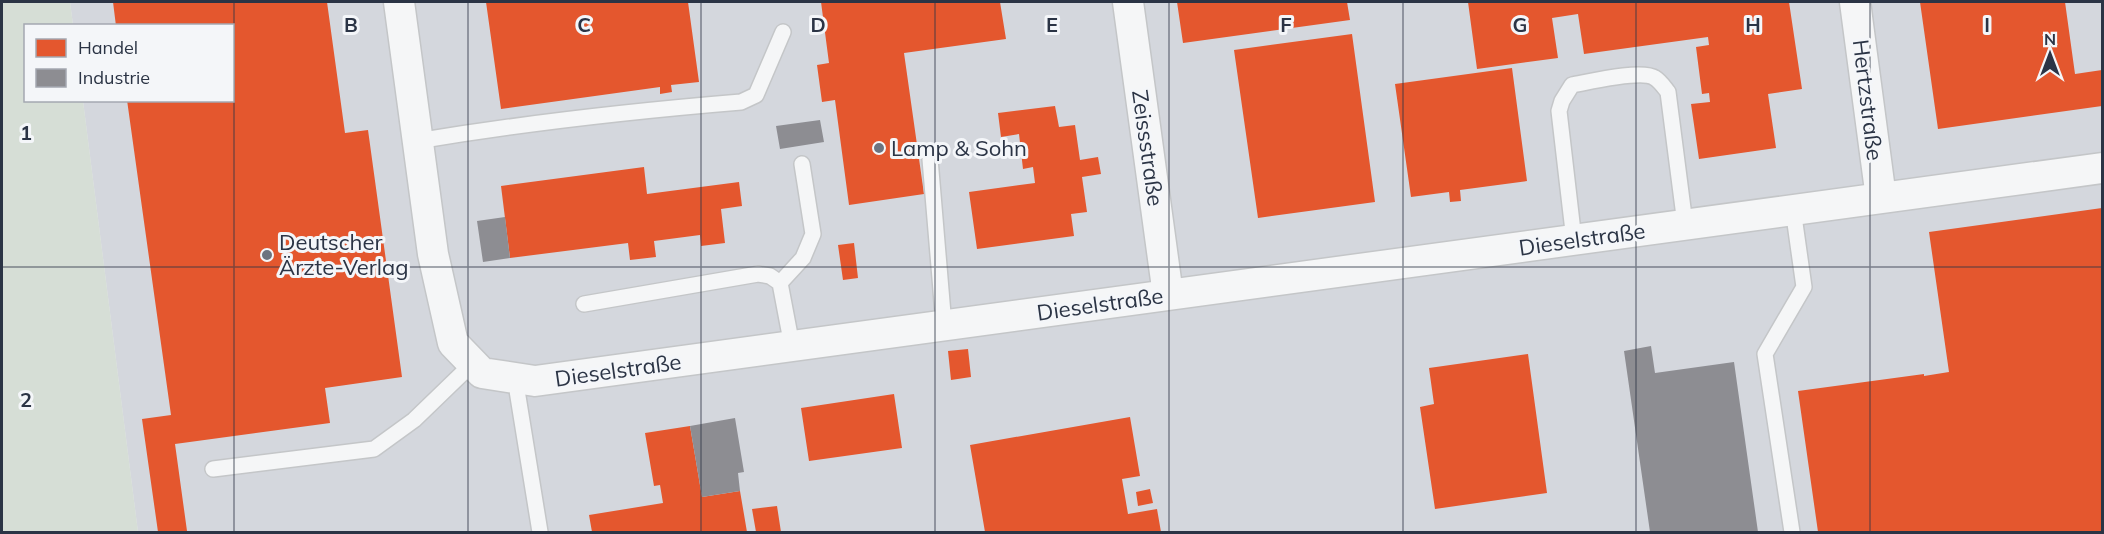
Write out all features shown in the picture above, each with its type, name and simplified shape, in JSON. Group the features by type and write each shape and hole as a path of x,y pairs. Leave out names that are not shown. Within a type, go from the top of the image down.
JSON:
{"street":[{"name":"Dieselstraße","path":"399,2 433,254 453,343 482,373 535,381 2103,168"},
{"name":"Zeissstraße","path":"1128,2 1168,295"},
{"name":"Hertzstraße","path":"1855,2 1881,198"}],"lane":[{"path":"417,141 505,126 622,112 741,102 756,95 783,32"},
{"path":"1574,240 1559,111 1572,86 1603,79 1649,75 1657,78 1668,92 1685,225"},
{"path":"930,159 944,326"},
{"path":"780,283 803,258 813,234 802,164"},
{"path":"1792,209 1804,287 1765,354 1792,532"},
{"path":"584,304 758,274 770,276 780,283 792,346"},
{"path":"213,469 374,448 414,420 473,363"},
{"path":"515,378 540,532"}],"shaded area":[{"path":"2,2 70,2 73,24 24,24 24,102 83,102 138,532 2,532"},
{"path":"70,2 2102,2 2102,532 138,532 83,102 234,102 234,24 73,24"}],"building: Handel":[{"name":"Deutscher Ärzte-Verlag","path":"113,2 327,2 345,133 368,130 402,377 325,388 330,423 175,444 187,531 180,532 158,532 142,419 171,415 127,102 234,102 234,24 116,24"},
{"path":"486,2 688,2 699,82 671,85 672,92 660,94 660,87 501,109"},
{"name":"Lamp & Sohn","path":"821,2 1000,2 1006,39 904,53 924,194 849,205 835,100 822,102 817,65 829,63"},
{"path":"1177,2 1347,2 1350,20 1183,43"},
{"path":"1468,2 1789,2 1802,89 1768,94 1776,148 1699,159 1691,104 1710,102 1709,93 1702,94 1696,47 1709,45 1708,37 1584,54 1578,14 1552,18 1558,58 1477,69"},
{"path":"1920,2 2065,2 2075,74 2102,70 2102,106 1938,129"},
{"path":"1352,34 1375,202 1258,218 1234,50"},
{"path":"1512,68 1527,181 1460,190 1461,201 1450,202 1449,192 1411,197 1395,84"},
{"path":"1055,106 1059,127 1075,125 1080,160 1098,157 1101,174 1082,177 1087,212 1071,214 1074,236 977,249 969,192 1035,183 1033,167 1023,169 1019,134 1001,137 998,113"},
{"path":"644,167 647,194 739,182 742,206 721,209 725,243 701,246 700,235 654,241 656,257 630,260 628,243 510,258 501,186"},
{"path":"2102,208 2102,532 1818,532 1798,391 1949,372 1929,232"},
{"path":"854,243 858,278 843,280 838,245"},
{"path":"968,349 971,377 951,380 948,351"},
{"path":"1528,354 1547,493 1435,509 1420,407 1434,404 1429,368"},
{"path":"894,394 902,448 809,461 801,408"},
{"path":"1130,417 1140,476 1122,479 1128,514 1157,509 1161,532 985,532 970,445"},
{"path":"690,426 702,497 740,491 747,532 592,532 589,515 663,503 660,485 654,486 645,433"},
{"path":"1150,489 1153,503 1138,506 1136,492"},
{"path":"777,506 781,532 756,532 752,509"}],"building: Industrie":[{"path":"820,120 824,142 780,149 776,126"},
{"path":"505,217 510,258 483,262 477,221"},
{"path":"1651,346 1655,373 1734,362 1758,532 1650,532 1624,351"},
{"path":"735,418 744,472 738,473 740,491 702,497 690,426"}],"place":[{"name":"Lamp & Sohn","path":"879,148"},
{"name":"Deutscher Ärzte-Verlag","path":"267,255"}]}
